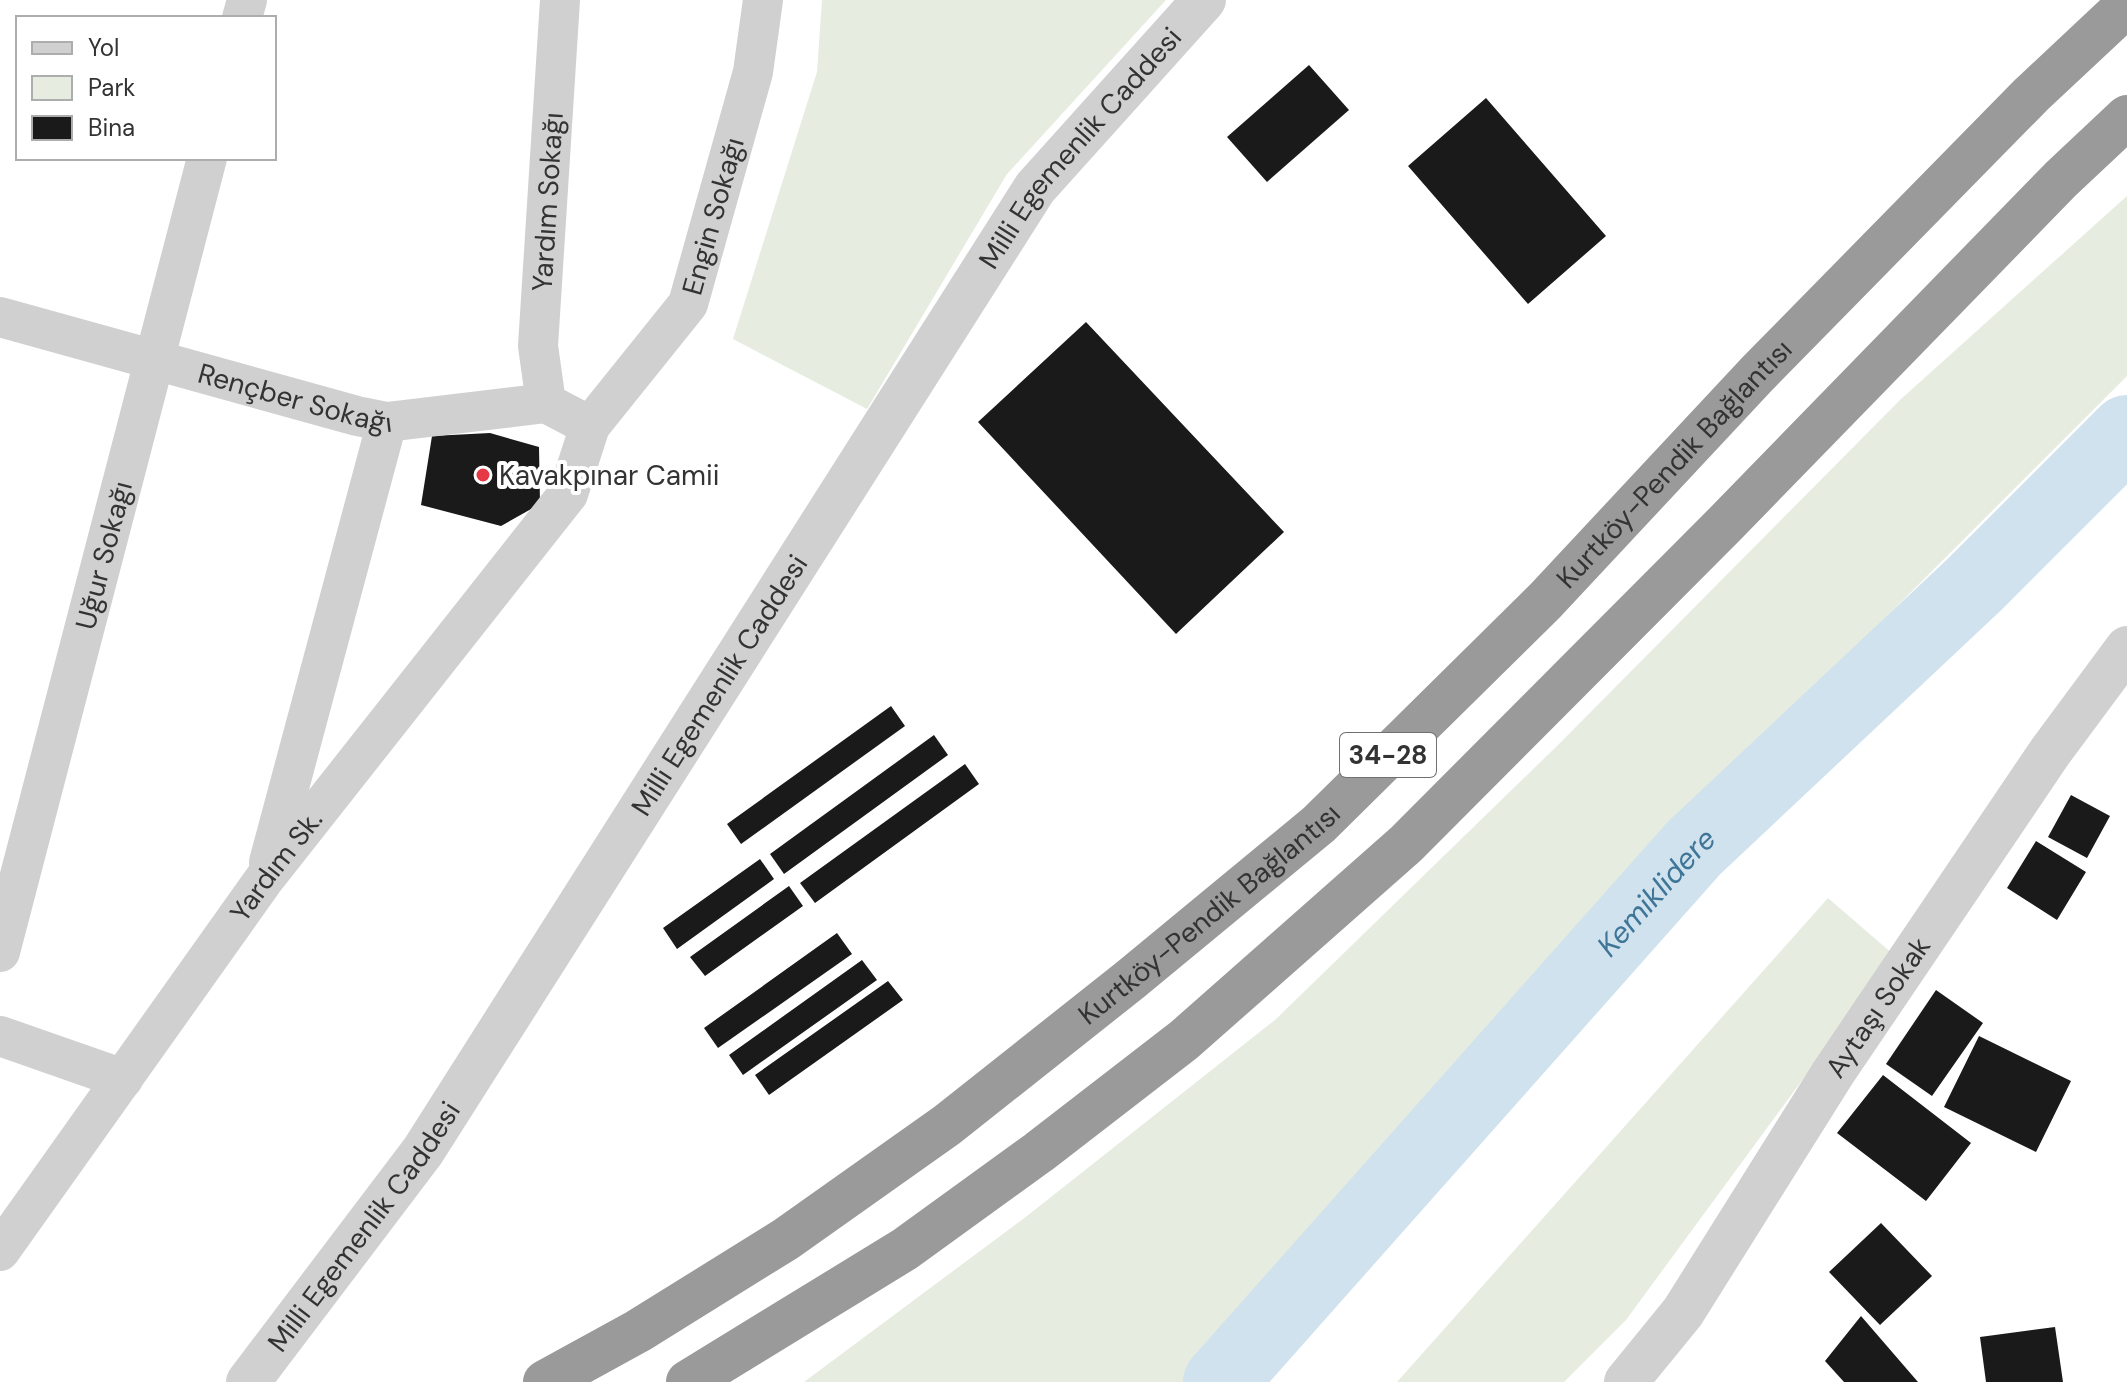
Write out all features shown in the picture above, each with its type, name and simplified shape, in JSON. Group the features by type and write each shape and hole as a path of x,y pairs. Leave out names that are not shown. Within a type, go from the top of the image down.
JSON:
{"highway":[{"name":"Kurtköy-Pendik Bağlantısı","path":"545,1382 638,1331 786,1239 947,1125 1319,824 1545,601 1757,374 2031,95 2127,5"},
{"name":"34-28","path":"688,1382 905,1249 1039,1152 1160,1059 1406,844 1725,524 2061,179 2127,117"},
{"path":"2061,179 2127,136"},
{"path":"713,1382 792,1320"}],"street":[{"name":"Yardım Sokağı","path":"546,403 538,346 560,0"},
{"name":"Engin Sokağı","path":"568,494 590,426 688,304 753,72 763,0"},
{"name":"Milli Egemenlik Caddesi","path":"248,1382 423,1151 1035,188 1204,0"},
{"name":"Uğur Sokağı","path":"0,952 206,160"},
{"name":"Rençber Sokağı","path":"0,317 387,422 546,403"},
{"path":"546,403 590,426"},
{"path":"265,878 387,422"},
{"name":"Yardım Sk.","path":"0,1251 265,878 568,494"},
{"name":"Aytaşı Sokak","path":"1628,1378 1683,1312 1833,1073 2050,752 2127,648"},
{"path":"0,1036 123,1079"}],"green space":[{"path":"822,0 1166,0 1007,174 867,409 733,339 817,72"},
{"path":"2127,196 2127,376 1721,782 1188,1382 804,1382 1027,1216 1275,1020 1557,746 1901,399"},
{"path":"1828,898 1894,955 1626,1320 1564,1382 1397,1382"}],"building":[{"path":"1309,65 1349,110 1267,182 1227,137"},
{"path":"1486,98 1606,236 1528,304 1408,166"},
{"path":"1086,322 1284,532 1176,634 978,422"},
{"name":"Kavakpınar Camii","path":"490,433 539,447 540,504 501,526 421,505 432,436"},
{"path":"891,706 905,726 741,844 727,824"},
{"path":"934,735 948,755 784,874 770,854"},
{"path":"965,764 979,784 815,903 800,883"},
{"path":"2071,795 2110,816 2087,858 2048,837"},
{"path":"2036,841 2086,872 2057,920 2007,888"},
{"path":"760,859 774,879 677,949 663,928"},
{"path":"789,886 803,906 705,976 690,957"},
{"path":"837,933 852,954 718,1048 704,1028"},
{"path":"862,960 877,980 743,1075 729,1055"},
{"path":"888,981 903,1000 769,1095 755,1075"},
{"path":"1936,990 1983,1023 1932,1096 1886,1064"},
{"path":"1979,1036 2071,1081 2036,1152 1944,1107"},
{"path":"1883,1075 1971,1143 1926,1201 1837,1133"},
{"path":"1881,1223 1932,1276 1880,1325 1829,1272"},
{"path":"1861,1316 1918,1382 1844,1382 1825,1361"},
{"path":"2055,1327 2063,1382 1986,1382 1980,1337"}],"waterway":[{"name":"Kemiklidere","path":"1220,1382 1694,848 1976,583 2127,432"}],"place":[{"name":"Kavakpınar Camii","path":"483,475"}]}
